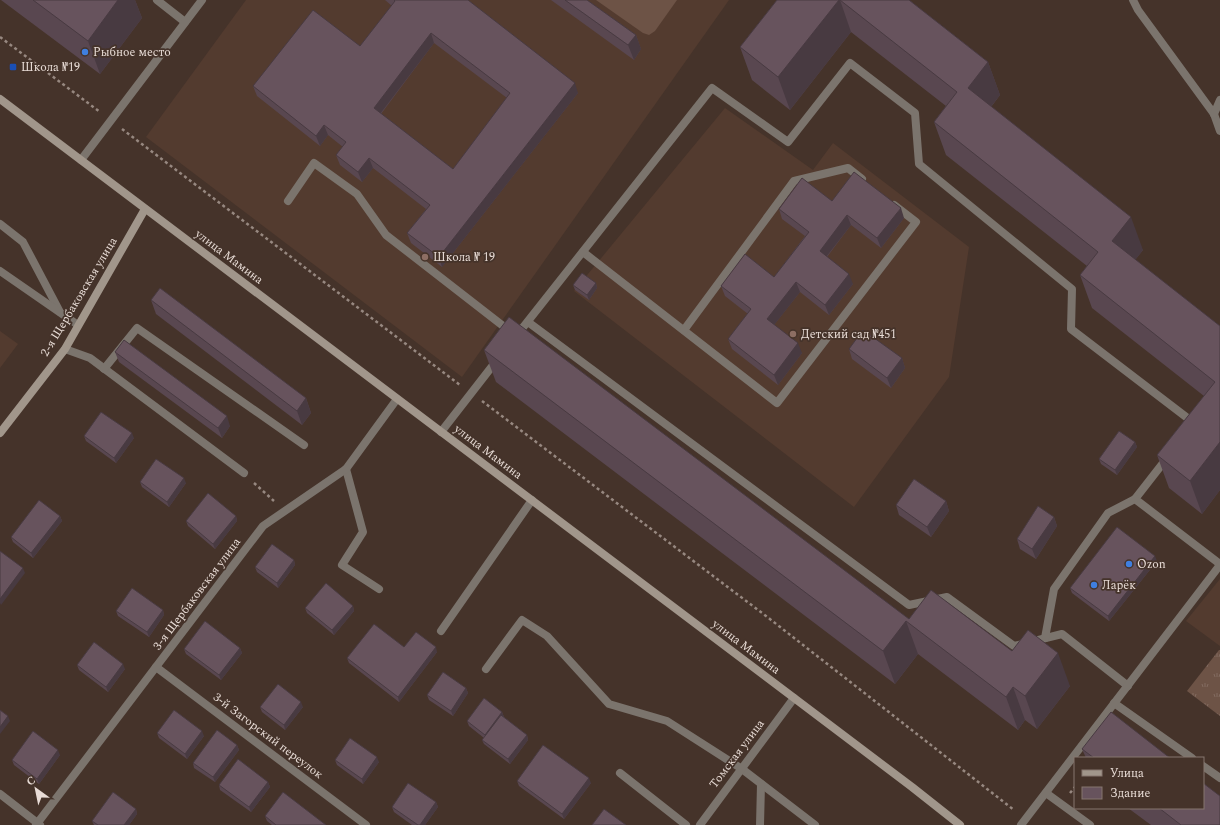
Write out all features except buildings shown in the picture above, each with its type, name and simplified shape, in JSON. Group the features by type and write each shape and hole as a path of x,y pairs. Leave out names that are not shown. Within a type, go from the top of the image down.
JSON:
{"main road":[{"name":"улица Мамина","path":"0,99 906,782 960,825"},
{"name":"2-я Щербаковская улица","path":"0,433 64,349 145,209"}],"street":[{"path":"156,0 186,22"},
{"path":"81,160 202,0"},
{"path":"1129,0 1138,10 1214,114 1220,131"},
{"path":"1133,0 1138,10"},
{"path":"288,201 314,163 357,194 386,235 514,339 712,88 788,142 850,63 915,113 919,164 1072,289 1071,329 1194,423 1189,429"},
{"path":"1214,114 1220,100"},
{"path":"684,330 794,181 848,168 866,182"},
{"path":"583,252 777,403 916,222 885,198"},
{"path":"0,224 24,242 60,312"},
{"path":"0,271 78,325"},
{"path":"528,322 909,605 947,597 1014,646 1062,634 1128,686"},
{"path":"104,369 137,328 304,445"},
{"path":"64,349 90,358 244,473"},
{"path":"441,432 503,353"},
{"name":"3-я Щербаковская улица","path":"38,824 264,526 346,469 397,399"},
{"path":"1045,638 1054,589 1108,513 1135,499 1171,452"},
{"path":"346,469 363,532 342,565 379,589"},
{"path":"1024,822 1220,564 1135,499"},
{"path":"441,631 532,500"},
{"path":"486,669 522,620 547,636 609,704 667,721 742,769 815,825"},
{"name":"3-й Загорский переулок","path":"156,667 366,825"},
{"name":"Томская улица","path":"700,825 794,698"},
{"path":"1114,703 1130,719 1190,757"},
{"path":"1204,767 1220,778"},
{"path":"620,773 686,825"},
{"path":"760,825 762,784"},
{"path":"1046,792 1090,825"},
{"path":"0,794 38,824"}],"path":[{"path":"0,37 766,616 1024,822"},
{"path":"244,473 284,512"}],"shaded area":[{"name":"Школа № 19","path":"246,0 729,0 462,377 146,137"},
{"name":"Детский сад №451","path":"725,108 813,170 833,143 969,247 949,377 854,507 574,291"},
{"path":"0,331 18,344 0,368"},
{"path":"1220,579 1220,646 1186,621"}],"green space":[{"path":"596,0 677,0 655,31 649,35 643,33"},
{"path":"1220,650 1220,716 1187,691"}],"place":[{"name":"Рыбное место","path":"85,52"},
{"name":"Школа №19","path":"13,67"},
{"name":"Школа № 19","path":"425,257"},
{"name":"Детский сад №451","path":"793,334"},
{"name":"Ozon","path":"1129,564"},
{"name":"Ларёк","path":"1094,585"}]}
